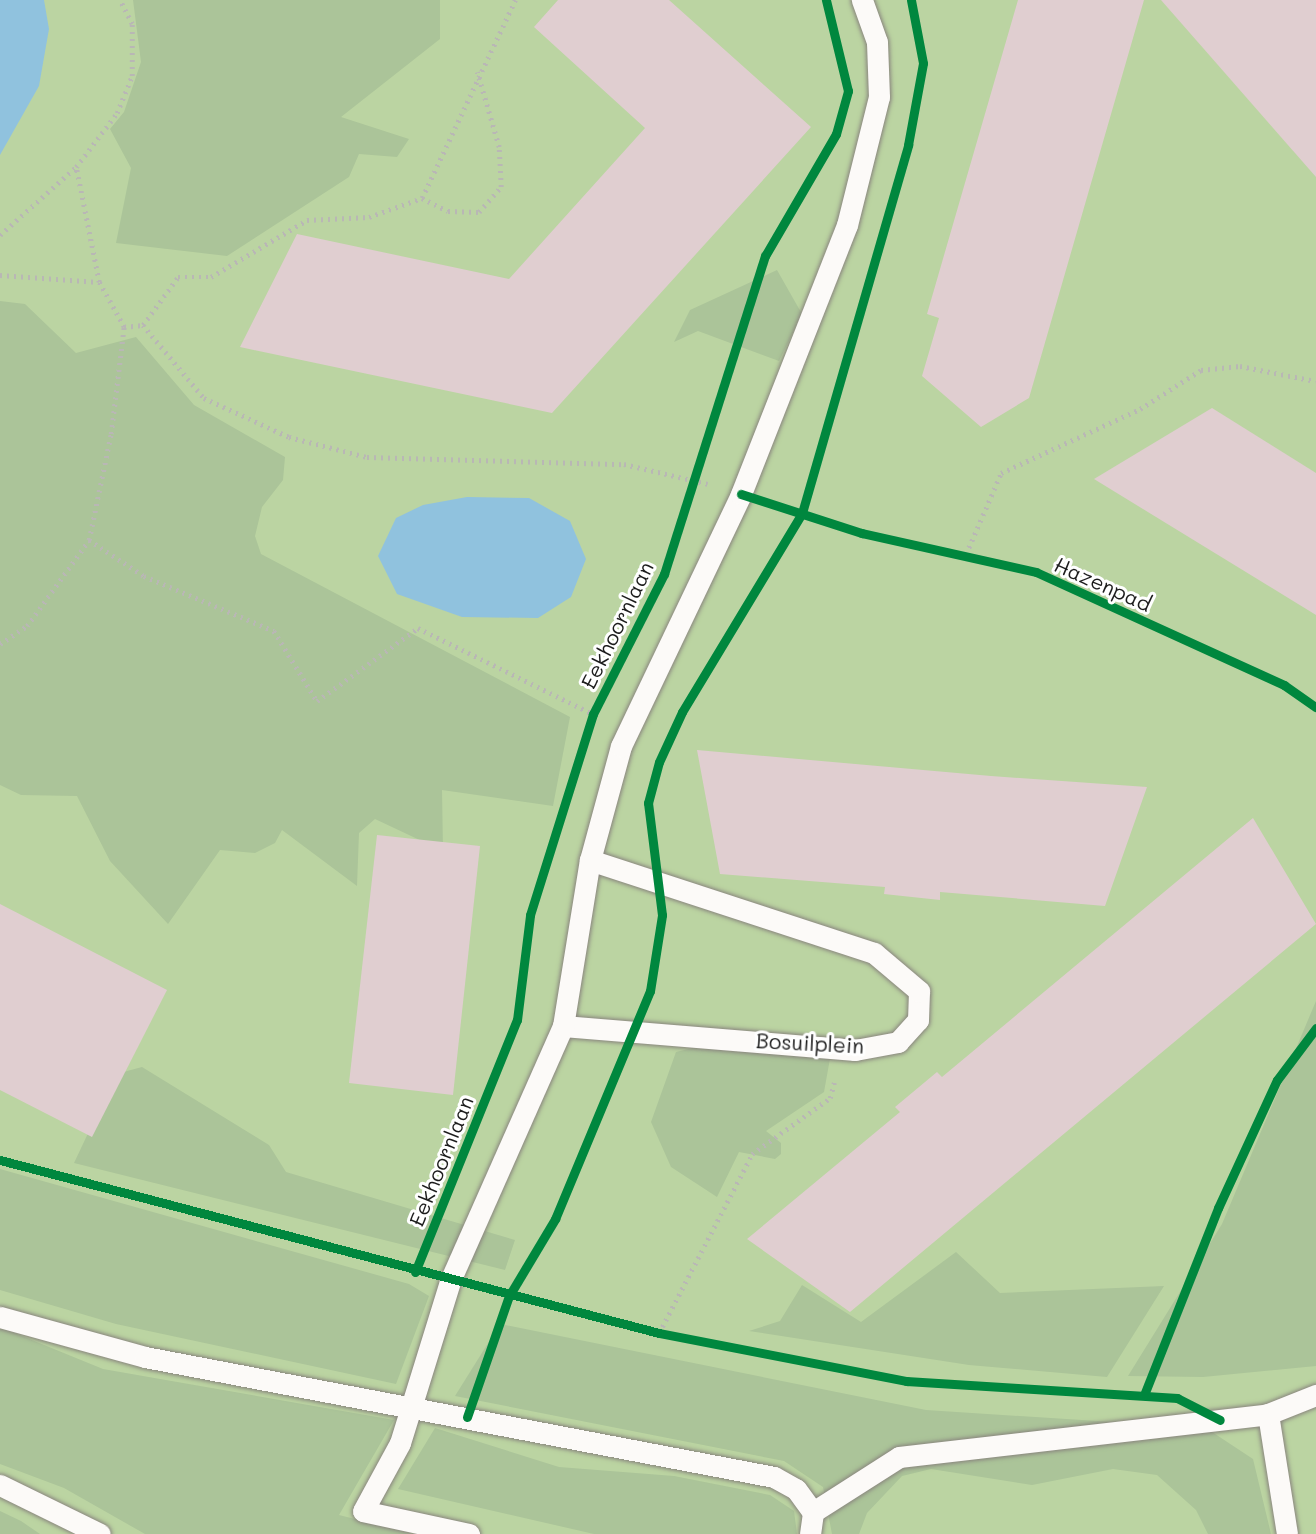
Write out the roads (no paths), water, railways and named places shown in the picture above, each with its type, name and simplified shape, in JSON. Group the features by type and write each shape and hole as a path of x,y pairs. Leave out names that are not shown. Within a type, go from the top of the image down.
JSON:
{"lane":[{"path":"469,1534 363,1511 400,1443 450,1281 562,1026 590,860 621,746 741,494 847,225 879,97 877,42 862,0"},
{"name":"Bosuilplein","path":"562,1026 844,1045 855,1050 898,1042 918,1020 919,991 874,953 590,860"},
{"path":"0,1317 145,1357 774,1477 796,1489 813,1512 810,1534"},
{"path":"813,1512 899,1457 1268,1414 1316,1395"},
{"path":"1268,1414 1287,1534"},
{"path":"0,1485 100,1534"}],"water":[{"path":"0,0 44,0 49,29 39,86 0,155"},
{"path":"467,497 529,498 570,521 586,559 571,597 538,618 462,617 397,594 378,556 396,518 423,505"}]}
